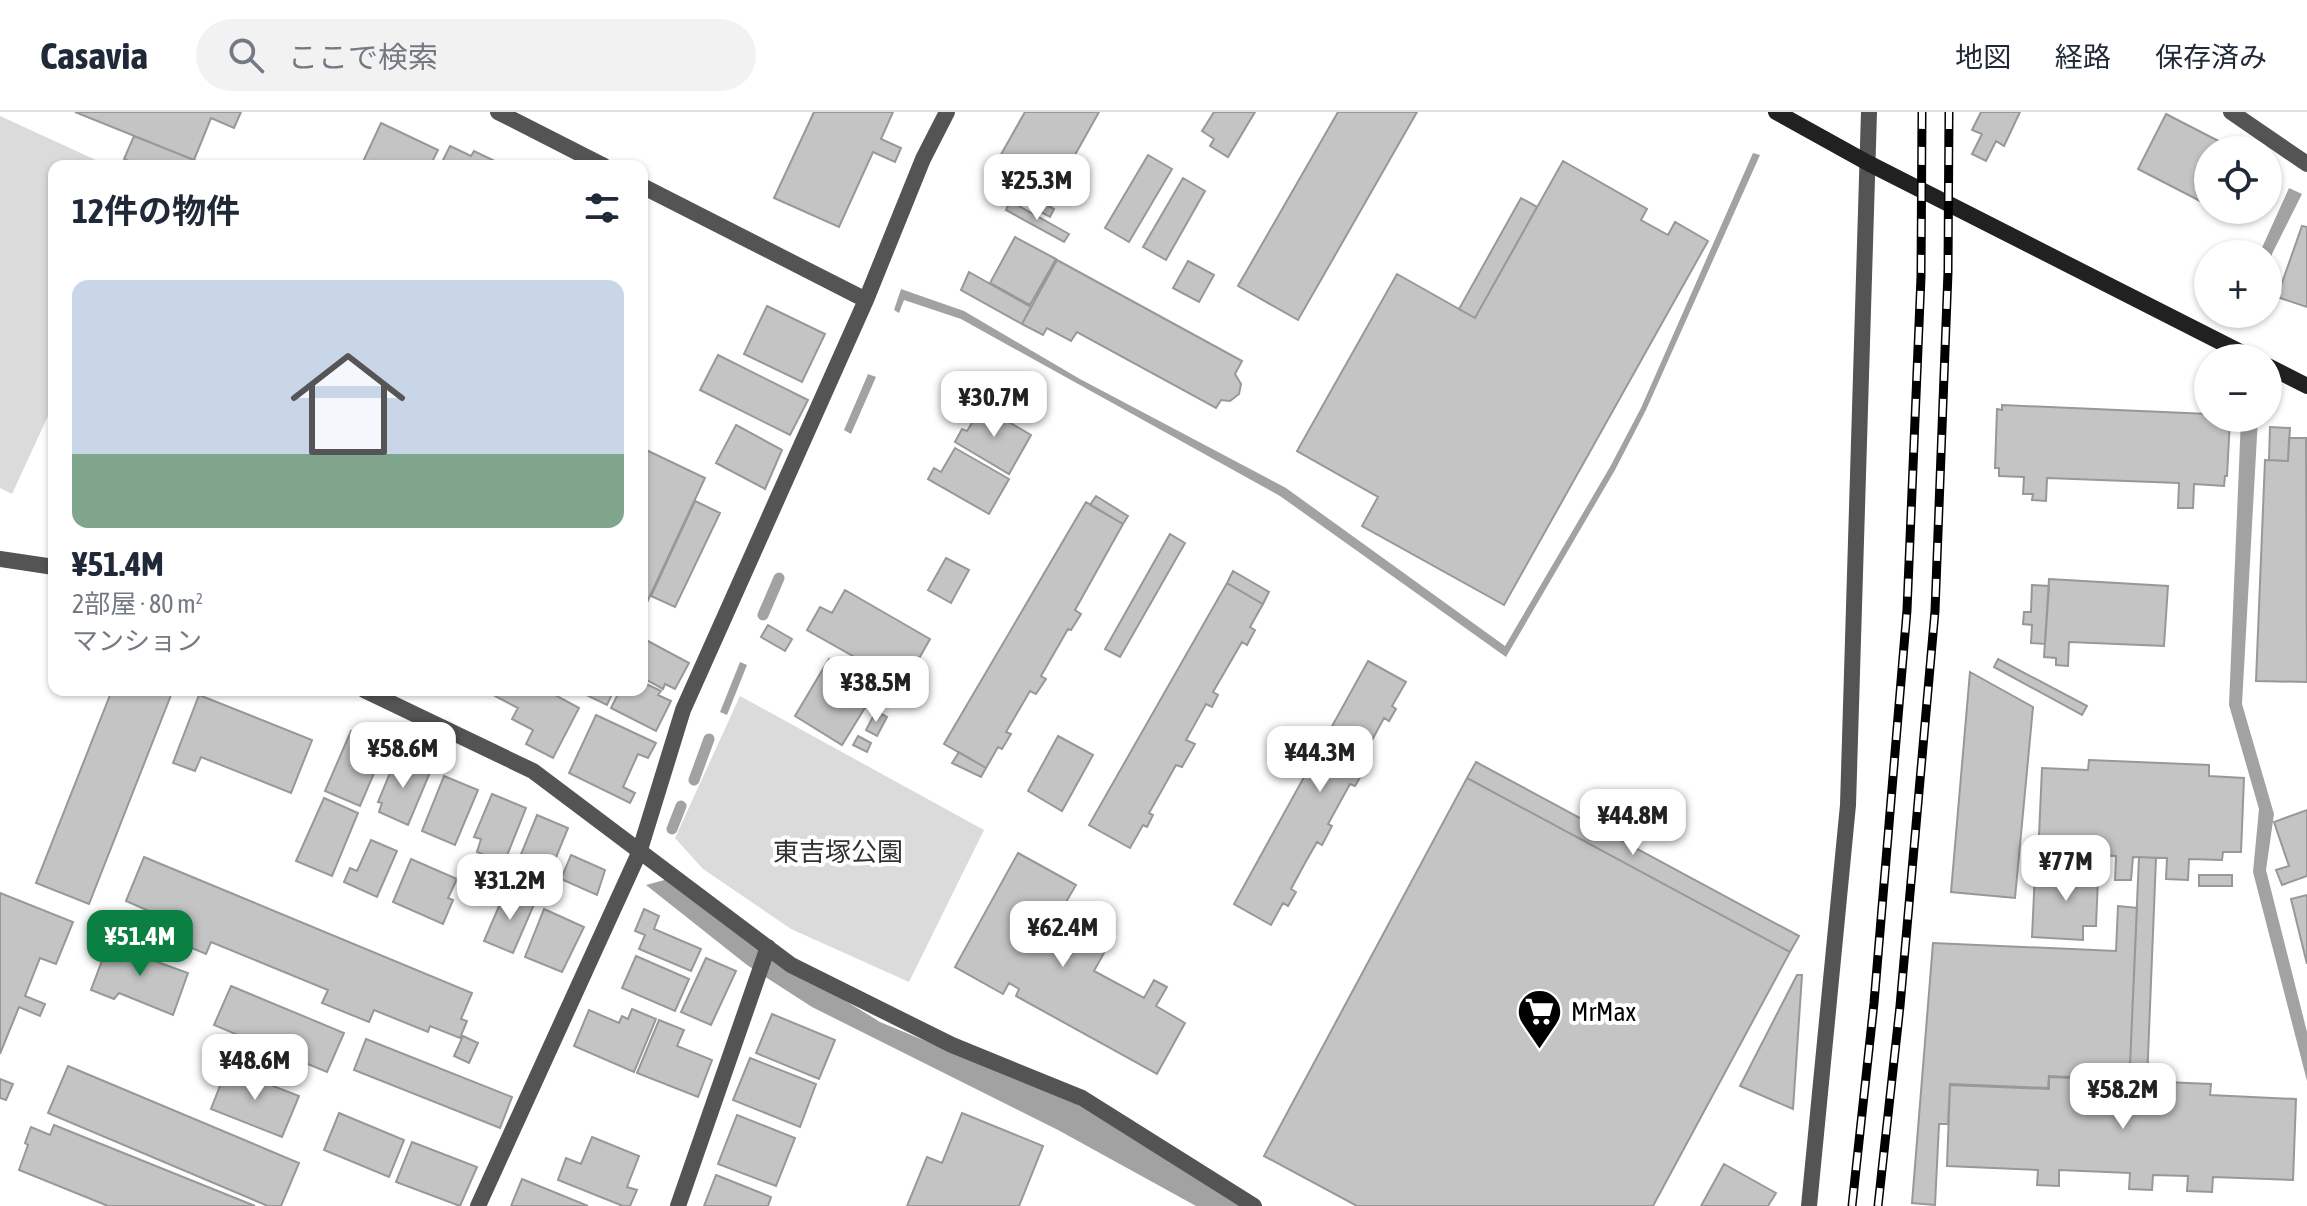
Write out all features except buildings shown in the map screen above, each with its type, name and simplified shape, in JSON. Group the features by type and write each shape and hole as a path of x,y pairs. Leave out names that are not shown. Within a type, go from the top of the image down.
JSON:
{"street":[{"path":"498,112 592,160"},
{"path":"478,1206 639,853 683,710 866,300 923,159 947,112"},
{"path":"1776,112 1868,163 2224,344"},
{"path":"1809,1206 1848,805 1869,112"},
{"path":"2231,112 2307,164"},
{"path":"648,189 866,300"},
{"path":"2282,373 2307,386"},
{"path":"0,559 48,566"},
{"path":"377,696 533,771 765,953 952,1045 1082,1098 1254,1206"},
{"path":"678,1206 765,953"}],"green space":[{"path":"0,116 96,160 48,160 48,416 12,494 0,488"},
{"name":"東吉塚公園","path":"740,696 984,830 909,982 791,929 703,869 675,838"}],"shaded area":[{"path":"1753,153 1760,155 1646,410 1615,470 1506,657 1280,496 961,319 904,300 899,313 894,310 901,289 964,311 1080,379 1286,488 1505,646 1641,408"},
{"path":"2289,188 2302,194 2279,240 2265,240 2273,224 2282,224 2282,203"},
{"path":"868,374 876,377 851,434 844,430"},
{"path":"2240,432 2257,432 2242,704 2274,814 2266,870 2307,1032 2307,1081 2253,872 2259,809 2229,705"},
{"path":"740,662 747,665 727,715 720,712"},
{"path":"668,879 752,943 880,1022 1075,1103 1240,1206 1196,1206 1058,1130 812,1007 747,965 646,885"}],"waterway":[{"path":"763,615 779,578"},
{"path":"694,780 709,739"},
{"path":"672,829 681,806"}],"railway":[{"path":"1852,1206 1874,1003 1907,610 1921,277 1922,112"},
{"path":"1878,1206 1900,1006 1935,611 1948,272 1949,112"}],"place":[{"name":"MrMax","path":"1540,1051"}]}
